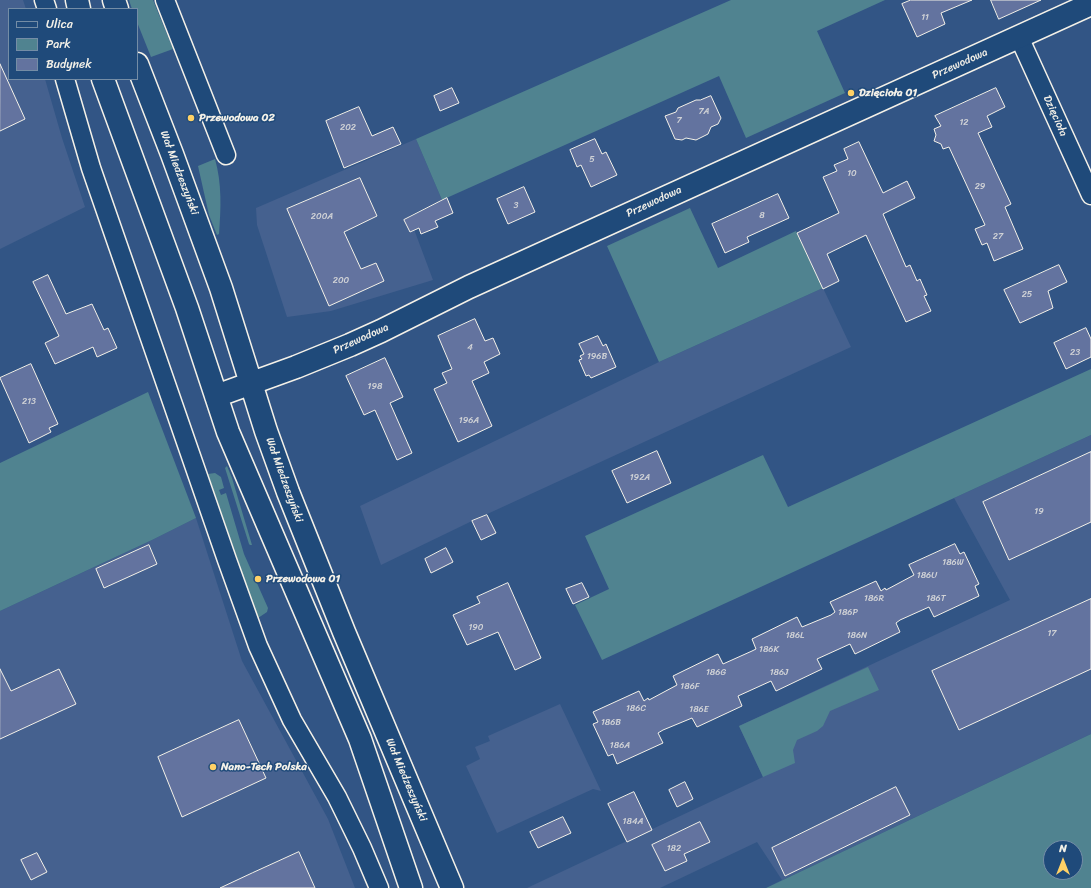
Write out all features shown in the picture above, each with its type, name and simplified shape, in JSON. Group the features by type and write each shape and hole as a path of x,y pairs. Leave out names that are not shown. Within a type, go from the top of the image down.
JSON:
{"main road":[{"name":"Przewodowa","path":"216,396 296,367 381,331 469,286 1091,4"},
{"name":"Wał Miedzeszyński","path":"138,67 209,253 279,468 303,531 452,888"},
{"path":"103,80 185,301 237,455 360,740 411,888"}],"street":[{"path":"165,0 226,155"},
{"name":"Dzięcioła","path":"1019,37 1091,195"},
{"path":"65,80 93,175 258,646 292,720 337,796 379,888"}],"shaded area":[{"path":"0,0 23,0 26,8 8,8 8,80 45,80 62,138 85,207 0,249"},
{"path":"416,139 442,200 409,216 433,280 331,311 287,317 257,225 256,208"},
{"path":"823,288 851,347 472,521 381,565 360,506 659,362"},
{"path":"1091,435 1091,734 766,888 782,880 757,842 660,888 527,888 763,777 739,726 1010,600 954,498"},
{"path":"196,518 242,661 328,819 355,888 0,888 0,611"},
{"path":"560,704 601,791 593,789 497,833 466,766 480,759 475,747 490,741 488,736"}],"green space":[{"path":"129,0 153,0 173,49 151,57 138,24 138,8 132,8"},
{"path":"731,0 885,0 817,31 845,93 746,138 719,76 442,200 416,139"},
{"path":"215,159 219,178 220,196 219,234 217,235 209,215 198,166"},
{"path":"690,208 718,268 796,231 823,288 659,362 607,246"},
{"path":"1091,369 1091,435 602,660 575,605 609,589 585,536 763,455 788,507"},
{"path":"148,392 196,518 0,611 0,463"},
{"path":"227,466 252,545 249,544 225,468"},
{"path":"215,473 221,477 224,488 219,490 221,495 226,493 244,554 268,608 267,612 258,618 208,474"},
{"path":"868,667 879,690 830,711 823,726 817,731 797,740 793,750 795,763 763,777 739,726"},
{"path":"1091,734 1091,888 766,888"}],"building":[{"path":"911,0 972,0 941,13 945,24 917,37 902,4"},
{"path":"991,0 1041,0 999,19"},
{"path":"0,64 25,119 0,131"},
{"path":"452,88 459,103 440,111 434,96"},
{"path":"996,88 1005,107 987,116 992,127 978,133 1011,204 1005,207 1023,249 994,261 987,243 982,245 975,229 985,225 949,147 943,149 941,144 934,141 936,135 934,129 941,126 935,116"},
{"path":"711,96 721,118 718,124 711,127 708,134 696,140 686,138 682,140 675,139 665,116 676,112 678,108 696,100"},
{"path":"359,107 372,136 393,127 401,144 344,168 326,121"},
{"path":"595,139 602,154 606,152 617,175 591,187 581,165 577,167 570,150"},
{"path":"859,142 883,193 907,181 915,198 883,214 906,267 910,265 917,281 920,279 927,295 924,296 931,311 906,322 866,235 827,254 839,281 823,289 797,233 839,213 823,177 837,171 834,165 848,159 844,149"},
{"path":"360,178 377,216 344,232 361,269 376,263 384,281 329,306 287,209"},
{"path":"524,187 535,212 508,224 497,199"},
{"path":"778,194 789,218 747,237 749,242 725,253 712,224"},
{"path":"447,198 453,213 435,221 438,227 421,234 419,228 410,232 404,220"},
{"path":"1059,265 1067,282 1048,291 1053,308 1020,323 1004,290"},
{"path":"48,275 66,314 92,304 104,330 108,328 117,348 97,357 93,347 55,364 45,343 59,336 33,282"},
{"path":"475,319 485,341 493,338 500,354 484,362 489,373 472,381 492,426 458,442 434,389 447,383 442,373 452,369 438,336"},
{"path":"1086,328 1091,339 1091,357 1066,369 1054,343"},
{"path":"598,336 603,346 606,344 616,367 591,378 589,375 586,376 579,360 582,359 580,356 584,354 579,344"},
{"path":"385,358 403,397 390,403 412,453 397,460 375,410 364,415 346,376"},
{"path":"31,364 58,424 49,428 51,432 29,443 0,378"},
{"path":"657,451 671,483 627,503 612,471"},
{"path":"1091,452 1091,522 1009,560 983,502"},
{"path":"487,515 496,533 481,540 472,521"},
{"path":"955,544 960,554 964,552 979,584 975,586 979,596 934,617 929,607 900,620 896,623 900,632 855,654 850,644 817,659 822,669 776,691 771,681 738,696 742,706 697,727 692,718 663,730 658,733 663,743 617,764 613,754 608,756 593,724 598,722 593,712 639,691 644,701 648,698 649,700 677,685 673,676 718,654 723,664 752,651 756,649 752,639 797,617 802,627 831,615 835,612 830,602 876,581 881,591 885,588 886,590 914,575 909,565"},
{"path":"149,545 157,564 104,588 96,569"},
{"path":"446,548 453,562 431,573 425,559"},
{"path":"508,583 541,658 515,670 498,632 467,645 453,615 480,603 477,597"},
{"path":"582,583 589,597 573,604 566,589"},
{"path":"1091,599 1091,669 959,730 932,671"},
{"path":"0,669 11,691 59,669 76,704 0,739"},
{"path":"239,720 266,778 182,817 158,757"},
{"path":"685,782 693,799 677,807 669,790"},
{"path":"896,787 910,815 785,876 772,848"},
{"path":"634,792 652,830 627,842 608,804"},
{"path":"563,817 571,833 538,848 530,832"},
{"path":"700,822 710,842 684,854 687,861 665,871 652,845"},
{"path":"299,852 315,888 220,888 252,873"},
{"path":"37,853 47,872 31,880 21,860"}],"place":[{"name":"Dzięcioła 01","path":"851,93"},
{"name":"Przewodowa 02","path":"191,118"},
{"name":"Przewodowa 01","path":"258,579"},
{"name":"Nano-Tech Polska","path":"213,767"}]}
